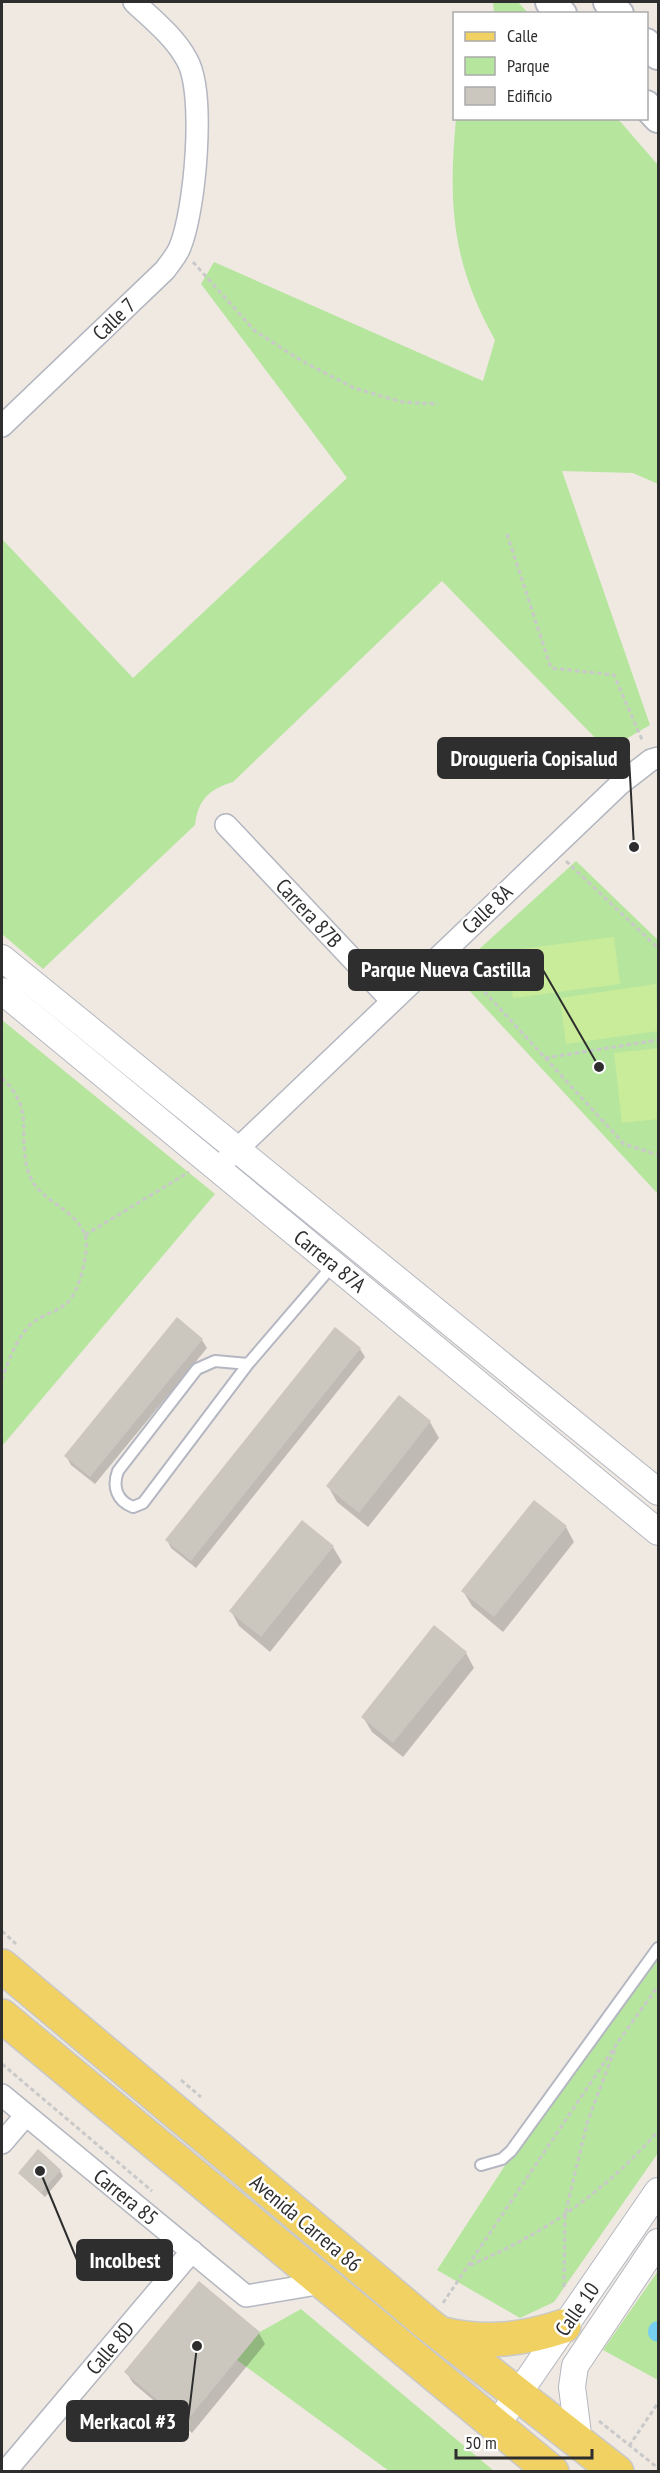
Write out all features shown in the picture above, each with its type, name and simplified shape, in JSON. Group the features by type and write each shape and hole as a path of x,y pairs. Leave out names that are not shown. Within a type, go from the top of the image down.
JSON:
{"main road":[{"name":"Avenida Carrera 86","path":"2,1966 441,2318 518,2394 589,2431 620,2462"},
{"name":"Avenida Carrera 86","path":"2,2016 552,2472"},
{"path":"441,2318 472,2340 507,2341 564,2326"}],"street":[{"name":"Calle 7","path":"2,426 165,270 180,247 192,192 197,124 194,79 187,60 165,32 134,2"},
{"name":"Calle 8A","path":"213,1165 236,1149 620,784 655,759"},
{"name":"Carrera 87B","path":"226,825 391,1000"},
{"name":"Carrera 87A","path":"2,958 658,1492"},
{"name":"Carrera 87A","path":"2,991 649,1524"},
{"path":"649,1524 658,1499"},
{"name":"Carrera 85","path":"2,2095 246,2296 323,2283"},
{"path":"2,2143 26,2115"},
{"name":"Calle 10","path":"496,2426 658,2191"},
{"name":"Calle 10","path":"589,2431 572,2387 575,2366 658,2242"},
{"name":"Calle 8D","path":"5,2472 192,2251"}],"lane":[{"path":"249,1364 215,1361 197,1369 118,1471 114,1482 117,1493 125,1504 133,1507 143,1503 249,1364 333,1264"},
{"path":"482,2165 493,2164 511,2151 658,1948"}],"path":[{"path":"180,247 214,288 255,331 302,361 354,388 402,402 438,404"},
{"path":"507,534 551,668 614,675 655,759"},
{"path":"552,848 658,948"},
{"path":"445,949 624,1144 658,1155"},
{"path":"545,1058 658,1040"},
{"path":"2,1078 16,1092 25,1118 28,1173 46,1198 71,1215 85,1236 84,1269 69,1302 32,1323 14,1347 2,1380"},
{"path":"85,1236 213,1165"},
{"path":"441,2318 468,2266 658,1986"},
{"path":"564,2326 565,2215 587,2123 618,2042"},
{"path":"2,2064 155,2194"},
{"path":"468,2266 508,2249 565,2215 603,2186 658,2131"},
{"path":"620,2462 658,2403"},
{"path":"589,2431 620,2462 658,2468"}],"green space":[{"path":"493,2 518,2 527,12 494,12"},
{"path":"456,120 619,120 658,165 658,484 633,473 562,471 650,725 607,750 442,581 233,782 211,792 202,802 195,825 43,969 2,934 2,539 133,678 347,478 201,284 214,262 483,381 495,340 470,285 456,233 453,206"},
{"path":"576,861 658,940 658,1194 453,973"},
{"path":"614,937 620,984 513,998 507,951"},
{"path":"656,984 658,1031 566,1044 560,998"},
{"path":"2,1020 215,1194 2,1446"},
{"path":"658,1048 658,1119 622,1123 614,1053"},
{"path":"658,1950 658,2153 554,2302 520,2318 437,2270 552,2093"},
{"path":"658,2271 658,2380 603,2350"},
{"path":"301,2309 494,2471 389,2471 237,2360 260,2332"}],"building":[{"path":"177,1317 203,1339 90,1477 64,1456"},
{"path":"335,1327 361,1348 191,1561 165,1540"},
{"path":"399,1395 431,1421 359,1513 326,1486"},
{"path":"534,1500 567,1526 494,1617 461,1591"},
{"path":"302,1520 334,1546 261,1637 229,1611"},
{"path":"434,1625 467,1652 393,1743 361,1717"},
{"path":"38,2149 61,2170 41,2193 18,2173"},
{"path":"199,2281 260,2332 185,2423 124,2372"}],"place":[{"name":"Drougueria Copisalud","path":"634,847"},
{"name":"Parque Nueva Castilla","path":"599,1067"},
{"name":"Incolbest","path":"40,2171"},
{"name":"Merkacol #3","path":"197,2346"}]}
